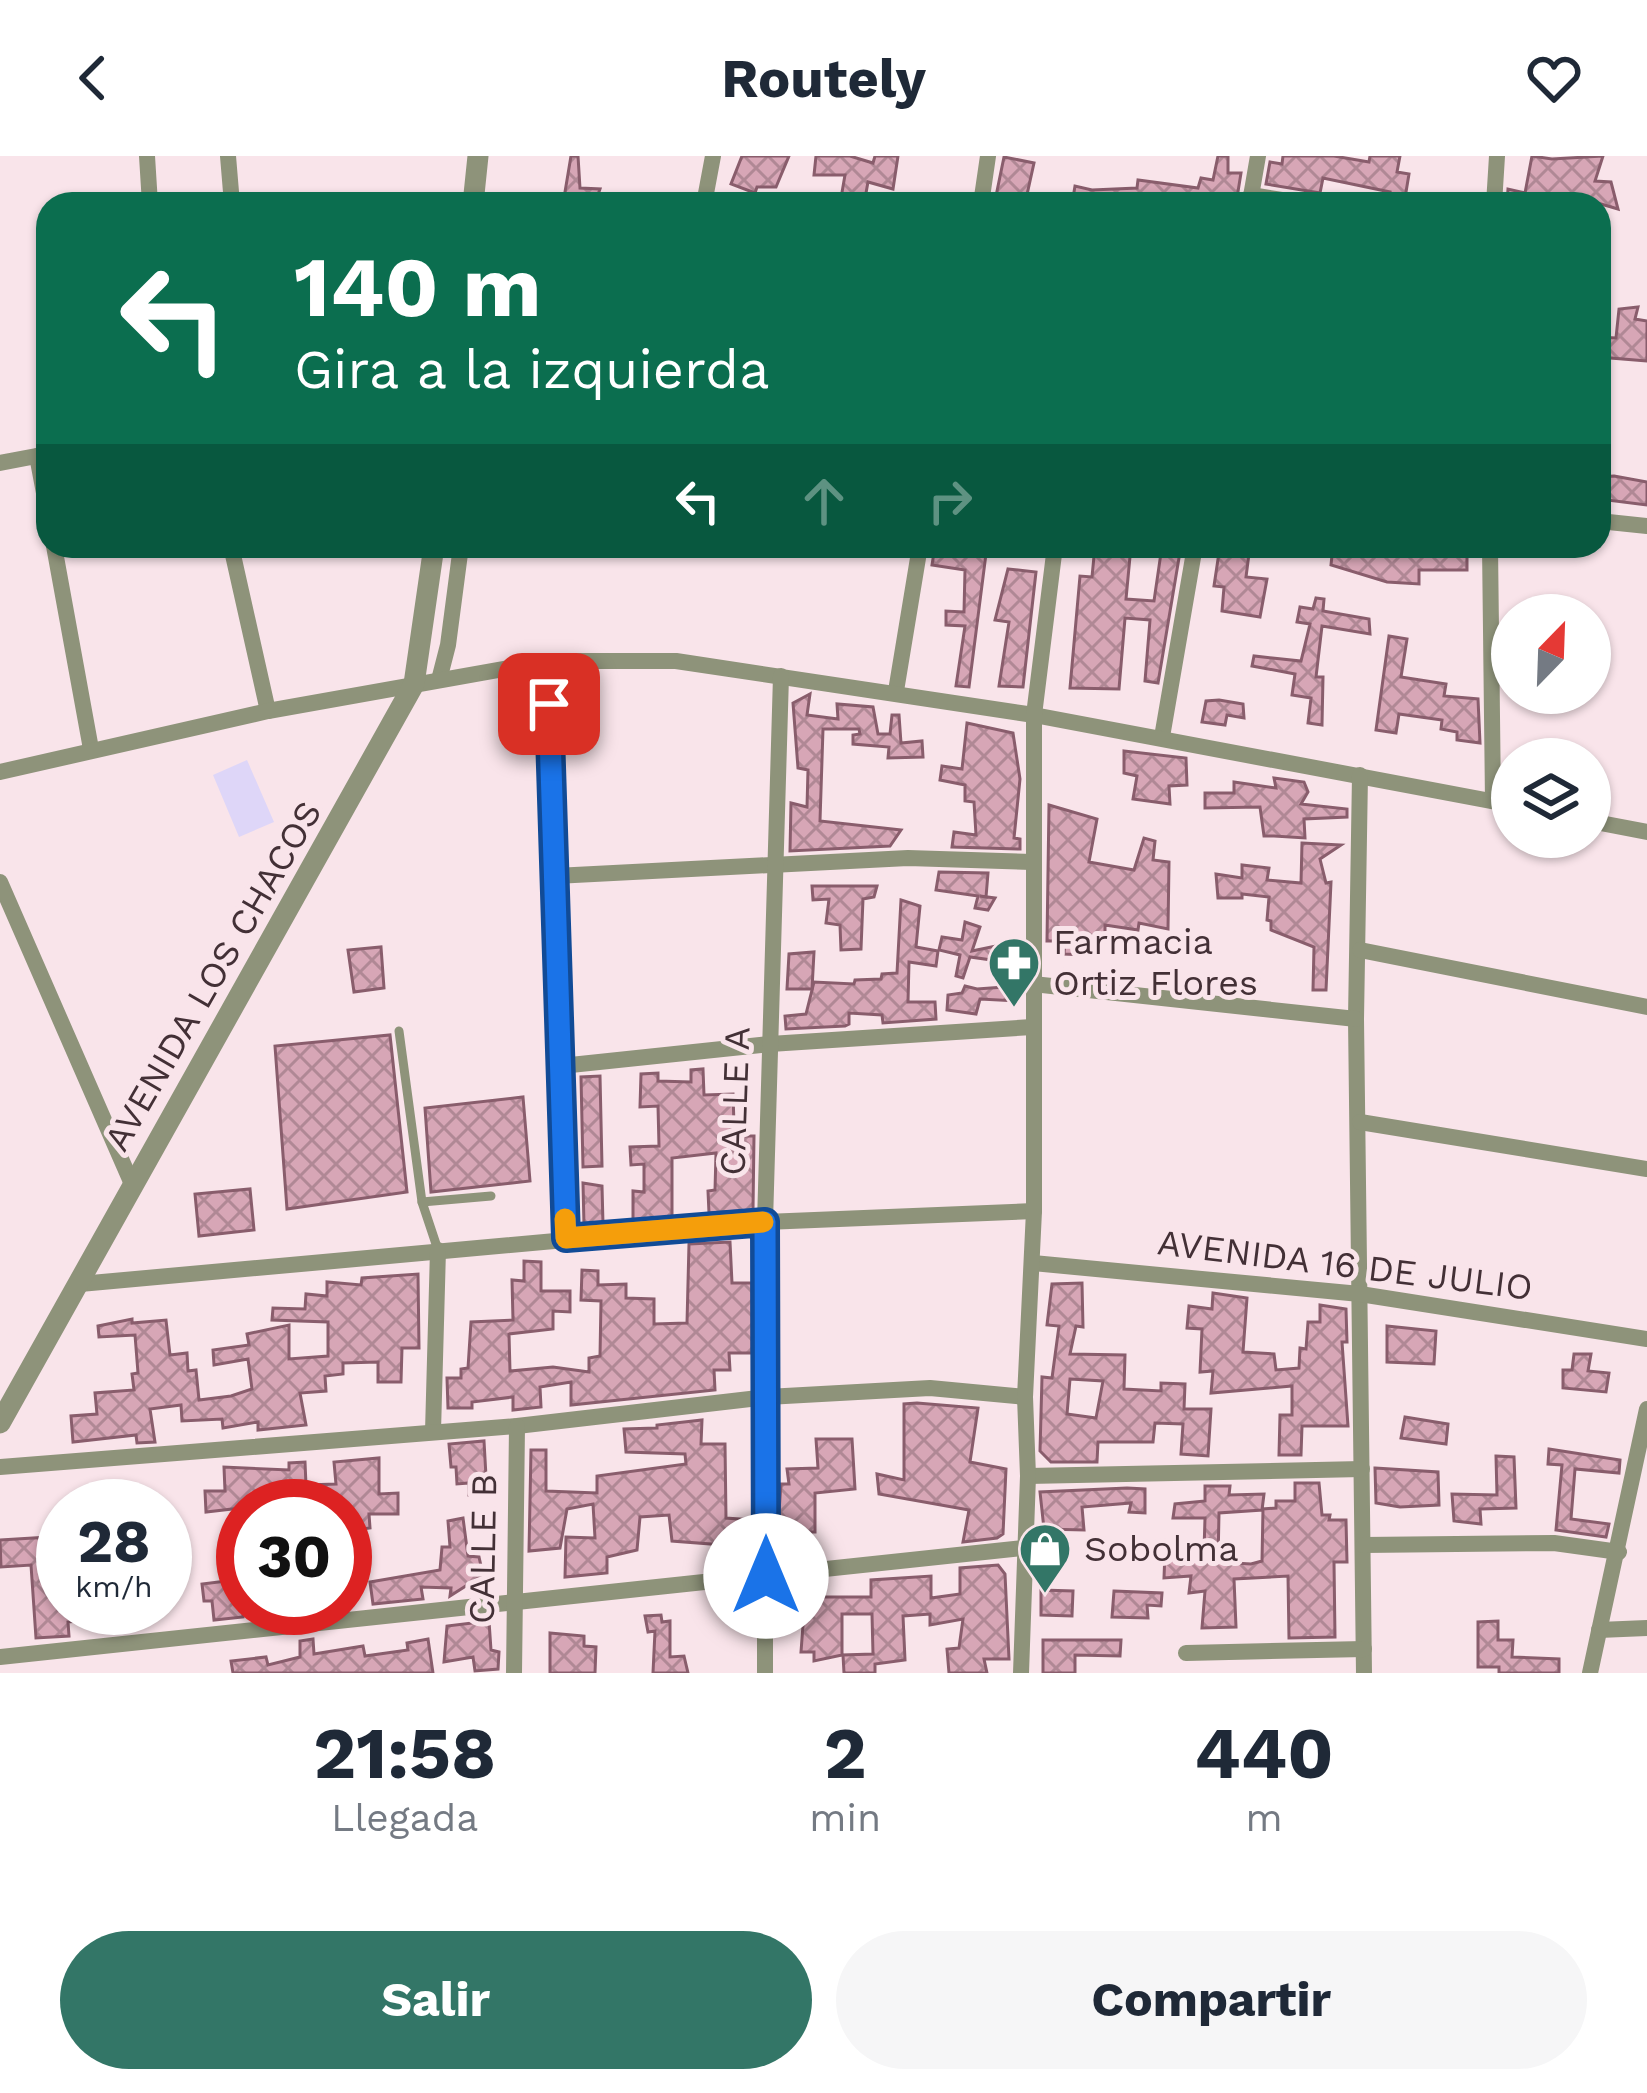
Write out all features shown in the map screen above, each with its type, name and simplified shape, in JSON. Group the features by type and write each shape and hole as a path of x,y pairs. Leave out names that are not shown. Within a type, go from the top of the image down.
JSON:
{"street":[{"path":"147,156 149,192"},
{"path":"228,156 231,192"},
{"path":"474,192 478,156"},
{"path":"706,192 713,156"},
{"path":"983,192 988,156"},
{"path":"1251,192 1258,156"},
{"path":"1495,192 1497,156"},
{"path":"0,463 36,456"},
{"path":"1611,522 1647,526"},
{"path":"56,558 91,749"},
{"path":"234,558 268,711"},
{"name":"AVENIDA LOS CHACOS","path":"1,1419 414,684 432,558"},
{"path":"439,680 459,558"},
{"path":"896,692 918,558"},
{"path":"1022,1673 1028,1476 1025,1396 1034,1210 1034,715 1054,558"},
{"path":"1162,737 1193,558"},
{"path":"1491,558 1500,738"},
{"path":"0,772 268,711 548,661 676,662 1034,715 1491,801"},
{"path":"548,661 566,1238"},
{"name":"CALLE A","path":"765,1673 765,1222 781,676"},
{"path":"1360,775 1357,1019 1364,1673"},
{"path":"1611,824 1647,832"},
{"path":"555,876 908,858 1032,862"},
{"path":"0,882 132,1184"},
{"path":"1360,950 1647,1007"},
{"path":"1034,985 1357,1019"},
{"path":"561,1066 770,1044 1032,1027"},
{"path":"1360,1122 1647,1169"},
{"path":"80,1284 765,1222 1034,1210"},
{"path":"433,1432 438,1250"},
{"name":"AVENIDA 16 DE JULIO","path":"1033,1263 1360,1294 1647,1339"},
{"path":"0,1467 517,1426 767,1397 919,1388 1025,1396"},
{"path":"1590,1673 1647,1409"},
{"name":"CALLE B","path":"514,1673 517,1426"},
{"path":"1028,1476 1362,1469"},
{"path":"1363,1545 1554,1543 1619,1552"},
{"path":"0,1657 1023,1548"},
{"path":"1599,1630 1647,1628"},
{"path":"1186,1653 1364,1649"}],"lane":[{"path":"399,1030 422,1202 438,1250"},
{"path":"422,1202 491,1196"}],"shaded area":[{"path":"247,760 274,822 239,837 213,775"}],"building":[{"path":"571,156 578,156 580,188 599,192 565,192"},
{"path":"742,156 789,156 776,187 757,187 752,192 731,184"},
{"path":"816,156 850,156 873,163 875,156 898,156 893,189 868,182 866,192 842,192 845,175 814,175"},
{"path":"1218,156 1228,156 1228,173 1241,173 1238,192 1074,192 1075,186 1137,188 1138,180 1198,188 1201,178 1213,180"},
{"path":"1283,156 1369,162 1370,156 1400,156 1397,172 1409,174 1406,192 1323,178 1320,192 1266,184 1270,162 1282,164"},
{"path":"1532,156 1603,156 1595,181 1611,182 1618,209 1611,207 1611,192 1525,192"},
{"path":"1004,157 1034,163 1028,192 997,192"},
{"path":"1638,307 1635,319 1647,321 1647,361 1611,358 1619,309"},
{"path":"1611,476 1647,482 1647,505 1611,500"},
{"path":"933,558 985,558 969,687 956,686 965,626 946,625 946,611 964,612 965,570 932,565"},
{"path":"1094,558 1130,558 1126,599 1154,601 1160,558 1179,558 1158,683 1145,681 1150,620 1125,618 1119,689 1070,688 1080,576 1092,577"},
{"path":"1218,558 1248,558 1246,577 1267,579 1260,617 1222,611 1224,587 1214,586"},
{"path":"1332,558 1467,558 1467,570 1419,570 1419,584 1387,582 1331,565"},
{"path":"1008,569 1036,572 1023,687 999,686 1009,622 995,620"},
{"path":"1316,598 1324,599 1323,611 1369,619 1370,634 1322,626 1316,677 1323,677 1322,725 1308,723 1311,698 1292,695 1295,674 1252,666 1254,656 1301,661 1310,624 1297,622 1300,607 1313,609"},
{"path":"1389,636 1407,639 1401,677 1446,684 1444,696 1478,699 1480,743 1457,740 1457,732 1441,729 1442,720 1399,714 1396,733 1376,730"},
{"path":"810,694 807,715 838,719 837,704 873,707 878,734 890,734 892,715 899,715 901,743 922,741 923,757 888,758 889,747 853,744 859,729 823,729 820,821 901,830 890,846 790,851 791,803 807,807 808,770 798,768 793,703"},
{"path":"1206,701 1243,704 1244,718 1227,715 1225,725 1202,722"},
{"path":"967,723 1013,733 1020,779 1014,838 1020,839 1020,849 952,847 954,832 976,835 974,802 965,801 965,785 940,780 942,766 962,769"},
{"path":"1124,751 1186,758 1187,785 1169,786 1170,804 1133,799 1137,776 1124,773"},
{"path":"1274,778 1304,782 1308,792 1301,804 1347,809 1347,817 1304,819 1305,838 1264,836 1260,807 1205,808 1205,793 1234,793 1234,782 1276,788"},
{"path":"1049,805 1097,819 1089,862 1134,870 1144,838 1155,841 1153,860 1169,862 1168,929 1139,923 1138,930 1105,925 1105,936 1087,935 1086,955 1064,954 1065,941 1047,941"},
{"path":"1302,843 1341,845 1320,859 1326,883 1331,882 1326,990 1313,990 1314,947 1271,930 1269,897 1218,898 1216,874 1242,878 1242,865 1269,868 1267,880 1301,883"},
{"path":"939,872 988,873 986,897 995,898 988,910 975,908 978,896 936,890"},
{"path":"812,886 877,886 874,897 863,899 861,949 841,950 840,925 826,923 829,899 813,900"},
{"path":"901,900 920,906 916,947 938,951 936,966 909,962 908,1002 935,1002 936,1019 883,1023 882,1015 849,1013 845,1026 786,1029 785,1016 806,1014 814,982 854,984 855,980 897,973"},
{"path":"965,922 980,927 972,951 1015,942 1006,962 970,957 963,978 956,976 960,955 939,950 942,937 962,940"},
{"path":"381,947 384,988 354,992 348,950"},
{"path":"814,952 812,989 787,989 789,954"},
{"path":"965,986 1018,986 1018,1001 980,999 976,1014 947,1010 948,995 962,993"},
{"path":"390,1035 407,1192 287,1209 275,1046"},
{"path":"703,1069 704,1095 733,1094 734,1125 744,1124 744,1136 754,1136 753,1210 709,1213 716,1153 672,1158 672,1217 633,1221 633,1191 644,1192 644,1164 631,1165 630,1147 659,1146 658,1106 640,1107 641,1074 658,1073 658,1081 691,1082 691,1070"},
{"path":"600,1076 602,1166 583,1167 581,1077"},
{"path":"523,1097 530,1181 431,1192 425,1108"},
{"path":"583,1183 602,1186 603,1224 584,1226"},
{"path":"250,1189 254,1230 199,1236 195,1194"},
{"path":"730,1242 732,1283 752,1283 752,1353 729,1353 730,1370 714,1370 715,1390 571,1405 571,1382 540,1387 541,1407 513,1410 513,1397 472,1402 472,1408 448,1408 447,1378 461,1378 461,1369 468,1368 471,1322 513,1320 512,1280 524,1281 524,1261 541,1262 541,1291 570,1291 570,1312 553,1311 553,1329 509,1334 510,1371 553,1367 589,1372 589,1358 600,1356 601,1301 581,1300 582,1270 598,1271 598,1285 626,1284 626,1298 654,1299 654,1324 687,1323 689,1244"},
{"path":"418,1274 419,1348 402,1348 401,1382 378,1382 378,1362 343,1363 343,1374 325,1376 326,1391 300,1393 306,1425 258,1430 258,1422 223,1428 222,1419 182,1421 181,1405 150,1409 155,1442 137,1443 136,1435 73,1442 71,1416 97,1414 95,1393 134,1390 132,1374 138,1373 135,1335 99,1337 98,1326 132,1319 132,1323 166,1320 170,1355 187,1353 188,1371 196,1370 199,1400 231,1396 252,1389 248,1359 214,1365 213,1350 249,1345 247,1334 289,1325 289,1359 328,1356 328,1322 272,1320 273,1308 305,1309 306,1294 327,1296 327,1282 361,1285 362,1278"},
{"path":"1082,1283 1083,1327 1076,1326 1070,1354 1125,1355 1124,1389 1161,1391 1161,1383 1185,1384 1184,1409 1211,1409 1208,1456 1181,1454 1183,1424 1155,1423 1153,1442 1098,1442 1097,1462 1051,1462 1040,1451 1042,1377 1052,1378 1059,1326 1047,1325 1052,1284","holes":["1070,1379 1103,1381 1096,1418 1067,1414"]},
{"path":"1213,1293 1247,1298 1243,1352 1274,1354 1276,1370 1299,1368 1308,1322 1320,1322 1320,1305 1346,1309 1347,1342 1342,1342 1348,1426 1302,1426 1301,1455 1279,1455 1280,1415 1292,1415 1292,1386 1211,1393 1213,1371 1200,1372 1202,1329 1187,1328 1189,1306 1212,1309"},
{"path":"1387,1326 1436,1331 1434,1364 1387,1362"},
{"path":"1574,1354 1591,1354 1588,1371 1609,1373 1606,1392 1563,1388 1563,1370 1572,1370"},
{"path":"904,1404 978,1408 970,1462 1006,1469 1003,1534 997,1538 963,1542 969,1510 879,1494 877,1474 904,1480"},
{"path":"1405,1417 1448,1424 1446,1444 1401,1438"},
{"path":"702,1420 701,1444 725,1444 726,1518 752,1520 752,1564 737,1566 736,1546 672,1541 669,1515 640,1517 637,1550 607,1557 607,1573 565,1577 566,1537 595,1538 593,1504 567,1509 560,1548 529,1551 531,1450 546,1450 546,1491 597,1493 597,1476 686,1464 685,1454 626,1452 624,1429"},
{"path":"816,1439 852,1439 855,1489 815,1493 815,1532 790,1532 790,1524 778,1526 781,1484 789,1484 787,1469 818,1468"},
{"path":"484,1441 487,1494 469,1495 469,1483 457,1484 449,1444"},
{"path":"1549,1449 1620,1460 1619,1473 1575,1469 1571,1519 1609,1524 1606,1537 1556,1530 1562,1465 1548,1464"},
{"path":"1496,1456 1514,1457 1516,1508 1480,1509 1481,1524 1454,1521 1452,1494 1497,1495"},
{"path":"379,1458 379,1494 398,1493 398,1514 372,1514 372,1479 336,1479 334,1462"},
{"path":"305,1462 306,1479 224,1479 224,1467 289,1470 289,1463"},
{"path":"1375,1468 1438,1472 1439,1505 1376,1503"},
{"path":"1295,1483 1319,1483 1322,1515 1346,1520 1347,1562 1334,1562 1335,1637 1289,1638 1288,1576 1234,1579 1236,1627 1202,1628 1205,1591 1189,1593 1191,1576 1164,1578 1165,1552 1204,1551 1205,1518 1173,1518 1175,1504 1205,1501 1205,1486 1230,1486 1229,1495 1264,1494 1262,1510 1219,1513 1218,1562 1251,1564 1262,1561 1263,1509 1276,1508 1276,1501 1295,1501"},
{"path":"1145,1489 1145,1513 1129,1512 1131,1503 1082,1507 1084,1530 1044,1529 1040,1492"},
{"path":"205,1491 216,1491 216,1511 206,1512"},
{"path":"463,1518 468,1556 479,1557 483,1575 450,1596 451,1588 421,1587 423,1599 373,1604 372,1582 440,1570 442,1547 450,1547 448,1521"},
{"path":"36,1538 36,1635 69,1636 36,1638 31,1565 1,1567 0,1540"},
{"path":"998,1565 1005,1574 1009,1659 984,1659 987,1673 949,1673 947,1649 959,1648 963,1619 930,1625 930,1614 903,1616 905,1660 875,1664 875,1673 844,1673 843,1655 873,1654 872,1614 842,1614 842,1655 814,1661 814,1652 801,1652 803,1625 778,1625 778,1611 811,1610 815,1597 871,1597 871,1580 931,1576 931,1598 960,1594 960,1568"},
{"path":"216,1582 216,1620 212,1601 204,1601 202,1584"},
{"path":"1041,1590 1073,1591 1072,1616 1041,1615"},
{"path":"1114,1591 1162,1593 1161,1606 1147,1605 1148,1618 1112,1617"},
{"path":"661,1615 662,1622 670,1621 670,1657 684,1656 688,1673 653,1673 655,1631 648,1632 645,1616"},
{"path":"489,1621 491,1650 499,1652 498,1669 475,1671 473,1657 444,1662 447,1626"},
{"path":"1498,1621 1498,1640 1513,1640 1512,1657 1559,1659 1559,1673 1499,1673 1499,1667 1478,1667 1478,1622"},
{"path":"550,1633 584,1636 584,1646 596,1647 595,1673 550,1673"},
{"path":"313,1639 314,1654 363,1646 365,1656 408,1650 407,1643 428,1639 433,1673 233,1673 231,1661 266,1657 268,1665 300,1657 300,1641"},
{"path":"1043,1640 1121,1640 1120,1656 1075,1655 1075,1673 1043,1673"}],"slow traffic":[{"path":"565,1219 566,1238 763,1222"}],"place":[{"name":"Farmacia Ortiz Flores","path":"1014,1009"},
{"name":"Sobolma","path":"1045,1595"}],"route":[{"path":"549,704 566,1238 765,1222 766,1576"}]}
